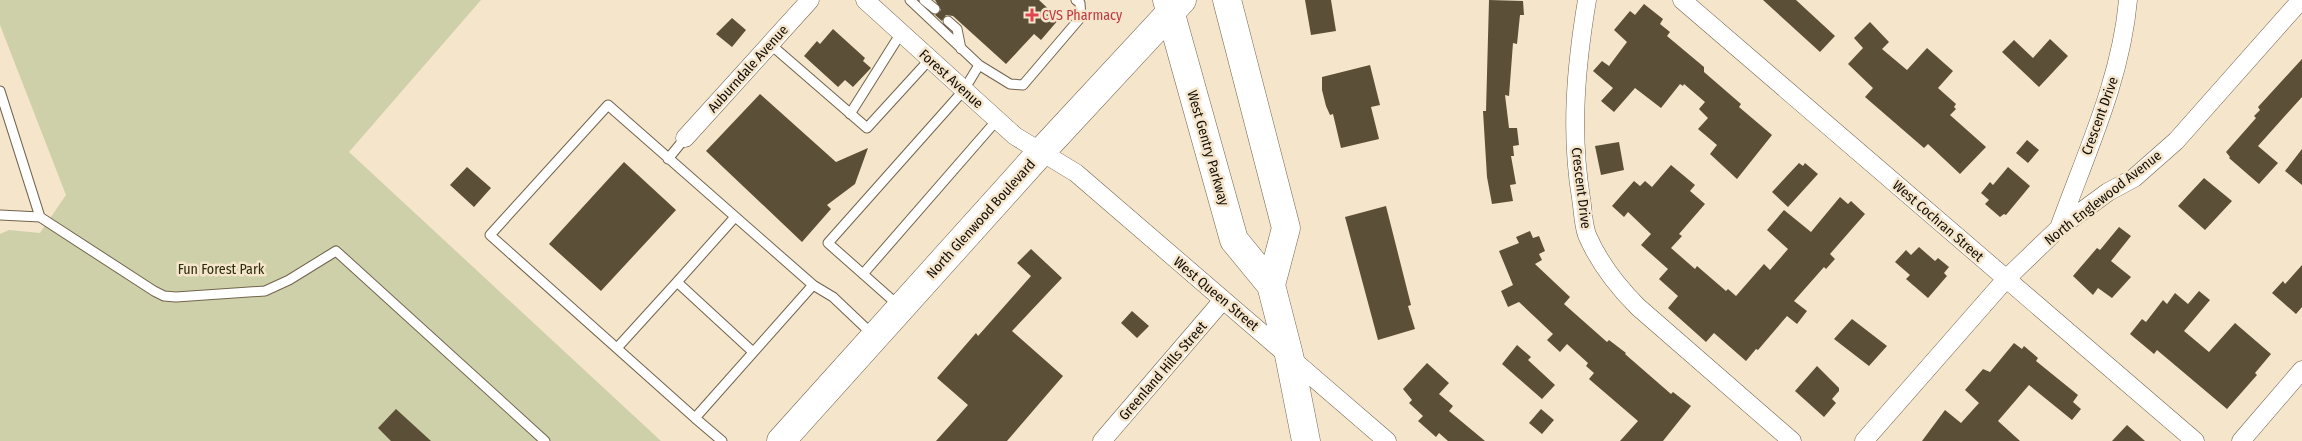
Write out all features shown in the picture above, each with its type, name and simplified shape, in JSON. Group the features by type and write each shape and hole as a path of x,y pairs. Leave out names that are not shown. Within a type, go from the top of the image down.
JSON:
{"main road":[{"name":"West Gentry Parkway","path":"1227,0 1286,228 1271,285"},
{"name":"West Gentry Parkway","path":"1173,4 1234,240 1271,285 1289,355 1302,434"},
{"name":"North Glenwood Boulevard","path":"781,441 1173,4"}],"street":[{"name":"Auburndale Avenue","path":"685,138 810,0"},
{"name":"Forest Avenue","path":"865,0 1015,136 1041,152"},
{"name":"Crescent Drive","path":"1587,0 1578,53 1574,114 1577,174 1586,233 1598,257 1618,287 1638,307 1792,441"},
{"name":"West Cochran Street","path":"1682,0 2195,441"},
{"name":"Crescent Drive","path":"2059,228 2116,74 2126,29 2128,0"},
{"name":"North Englewood Avenue","path":"1864,441 2006,279 2059,228 2102,197 2134,178 2176,141 2296,20 2301,0"},
{"name":"West Queen Street","path":"1041,152 1076,173 1387,441"},
{"name":"Greenland Hills Street","path":"1102,441 1223,300"},
{"path":"2241,441 2302,370"}],"lane":[{"path":"910,0 979,65 1010,84 1023,85 1081,17 1080,3 1076,0"},
{"path":"924,0 934,9"},
{"path":"948,21 957,29 961,49"},
{"path":"850,114 901,33"},
{"path":"770,44 866,128 930,59"},
{"path":"901,308 828,244 964,90 979,65"},
{"path":"0,91 40,217"},
{"path":"722,441 490,235 608,105 813,285 833,297 875,336"},
{"path":"863,274 997,120"},
{"path":"668,158 685,138"},
{"path":"0,215 40,217 154,291 164,296 176,298 265,291 289,280 336,251 546,441"},
{"path":"617,348 735,217"},
{"path":"676,282 754,352"},
{"path":"695,418 813,285"}],"green space":[{"name":"Fun Forest Park","path":"0,0 481,0 349,152 661,441 0,441 0,234 9,230 40,233 66,195 0,25"}],"building":[{"path":"935,0 1039,0 1059,19 1041,40 1034,34 1006,64 953,16 946,15 942,21 935,15 941,10"},
{"path":"1305,0 1331,0 1336,31 1311,35"},
{"path":"1489,0 1523,1 1524,15 1520,15 1517,44 1513,43 1509,96 1505,95 1509,128 1517,128 1519,145 1513,146 1514,156 1511,156 1516,184 1510,185 1513,201 1492,204 1487,177 1483,111 1486,111"},
{"path":"1763,0 1796,0 1835,36 1820,52"},
{"path":"1644,4 1663,19 1660,24 1670,32 1667,36 1704,67 1704,72 1741,104 1739,107 1772,135 1737,179 1710,154 1717,145 1698,129 1708,118 1699,109 1705,102 1684,84 1683,86 1680,84 1661,108 1635,88 1614,112 1601,101 1613,88 1593,71 1602,61 1609,66 1627,42 1614,30 1630,11 1635,15"},
{"path":"732,18 746,30 732,47 716,34"},
{"path":"1870,22 1889,42 1882,49 1907,70 1927,48 1953,71 1938,88 1956,104 1954,107 1956,109 1950,115 1986,147 1960,174 1928,144 1924,148 1865,97 1873,88 1848,64 1863,48 1854,38"},
{"path":"833,29 865,58 863,61 871,68 853,87 845,80 838,87 804,56 817,41 820,44"},
{"path":"2050,39 2068,56 2039,87 2002,52 2014,40 2033,58"},
{"path":"2302,59 2302,97 2258,146 2278,163 2259,184 2229,158 2226,152 2256,118 2254,116 2260,110 2258,107"},
{"path":"1370,65 1380,105 1371,107 1379,139 1341,148 1333,114 1330,115 1326,106 1322,90 1322,77"},
{"path":"760,94 836,162 868,148 855,184 827,205 831,209 802,242 706,151"},
{"path":"2027,140 2039,150 2028,163 2016,153"},
{"path":"1619,142 1624,170 1601,175 1595,146"},
{"path":"2302,149 2302,185 2285,171"},
{"path":"624,162 676,210 601,291 549,244"},
{"path":"1799,163 1803,166 1805,163 1818,174 1788,207 1772,192"},
{"path":"1671,165 1695,185 1690,191 1705,204 1679,234 1682,236 1671,248 1695,269 1697,266 1726,291 1728,289 1736,296 1764,264 1770,270 1788,249 1767,230 1784,210 1811,232 1840,197 1848,204 1851,201 1865,214 1830,254 1835,259 1826,269 1824,267 1794,301 1807,311 1797,324 1787,316 1746,361 1714,333 1706,342 1668,308 1678,296 1659,279 1668,269 1641,245 1651,234 1628,212 1624,217 1612,206 1634,181 1640,186 1645,181 1652,187"},
{"path":"467,167 491,188 474,207 450,185"},
{"path":"2008,167 2030,186 2006,215 2004,214 2000,217 1985,204 1989,200 1981,193 1990,182 1993,185"},
{"path":"2204,178 2232,201 2205,230 2178,206"},
{"path":"1386,206 1411,305 1408,306 1415,329 1378,340 1345,217"},
{"path":"2119,227 2131,236 2111,261 2131,277 2112,298 2098,288 2093,295 2073,276 2097,248 2100,250"},
{"path":"1530,231 1533,238 1539,236 1545,251 1539,254 1542,260 1535,264 1570,297 1564,304 1607,342 1609,340 1626,353 1671,394 1673,392 1691,406 1663,441 1620,441 1638,421 1589,379 1594,373 1586,366 1588,363 1567,344 1560,352 1547,340 1553,334 1519,302 1508,307 1501,291 1513,285 1499,251 1519,243 1516,237"},
{"path":"1919,247 1935,261 1938,258 1949,267 1944,273 1947,276 1928,298 1906,279 1910,275 1895,262 1906,250 1911,255"},
{"path":"1031,249 1062,278 1012,331 1063,376 1007,441 936,441 968,405 937,378 976,333 978,336 1031,276 1017,263"},
{"path":"2302,265 2302,307 2296,314 2272,293 2283,281 2285,284"},
{"path":"2199,291 2210,300 2184,331 2209,352 2235,323 2271,354 2255,373 2257,375 2227,409 2157,350 2154,354 2130,334 2142,319 2146,322 2163,300 2167,304 2175,293 2188,304"},
{"path":"1132,311 1149,326 1137,338 1121,323"},
{"path":"1852,319 1887,346 1869,366 1834,339"},
{"path":"2014,343 2022,349 2024,346 2038,358 2036,361 2078,395 2073,402 2081,409 2072,420 2029,385 1998,421 2020,441 1922,441 1945,410 1961,423 1979,403 1965,390 1983,369 1990,372"},
{"path":"1517,345 1531,357 1528,360 1555,385 1542,399 1502,364"},
{"path":"1427,363 1449,383 1439,394 1453,406 1449,411 1485,441 1448,441 1439,433 1436,437 1418,421 1423,416 1409,403 1412,400 1403,389"},
{"path":"1817,366 1839,388 1839,391 1832,399 1836,403 1824,417 1795,391"},
{"path":"396,409 431,441 391,441 378,428"},
{"path":"1541,409 1554,420 1542,434 1529,423"},
{"path":"2127,425 2145,441 2112,441"}],"place":[{"name":"CVS Pharmacy","path":"1032,15"}]}
